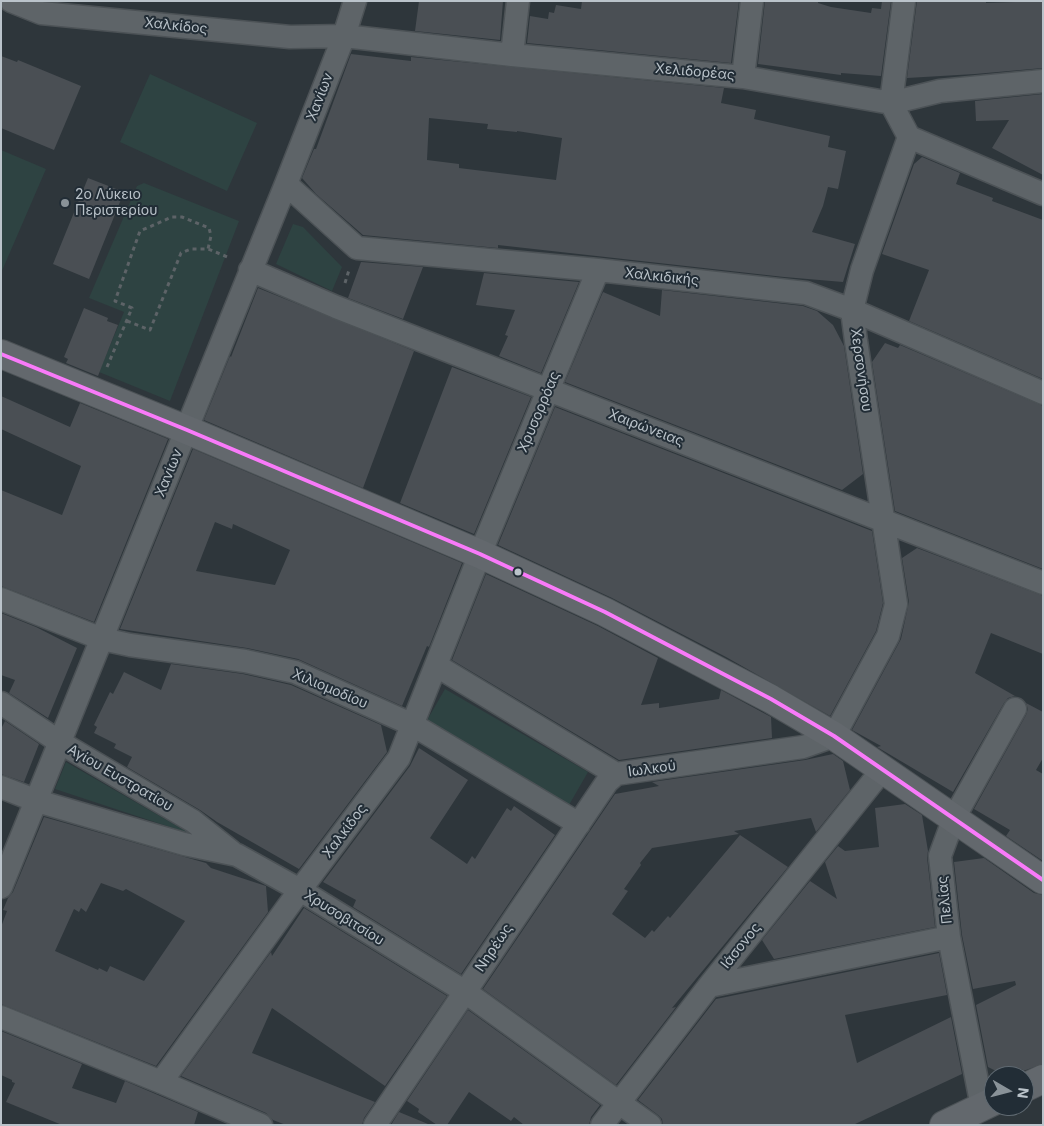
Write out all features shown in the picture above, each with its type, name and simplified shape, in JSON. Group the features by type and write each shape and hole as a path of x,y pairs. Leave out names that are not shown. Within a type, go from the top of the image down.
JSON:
{"street":[{"name":"Χαλκίδος","path":"11,1 42,13 290,37 344,36"},
{"name":"Χανίων","path":"1,887 286,184 344,36 355,1"},
{"path":"512,55 518,1"},
{"path":"743,77 752,1"},
{"path":"904,1 891,103 909,137 1043,194"},
{"name":"Χελιδορέας","path":"344,36 512,55 743,77 891,103 940,91 1043,81"},
{"name":"Χερσονήσου","path":"834,736 888,636 896,604 852,310 862,270 909,137"},
{"path":"286,184 357,248"},
{"name":"Χαλκιδικής","path":"357,248 598,270 806,293 852,310 1043,393"},
{"name":"Χαιρώνειας","path":"251,268 336,307 1043,583"},
{"name":"Χρυσορρόας","path":"480,554 598,270"},
{"path":"1,354 187,430 480,554 614,616 771,699 834,736 1043,880"},
{"name":"Χαλκίδος","path":"161,1082 300,890 399,758 480,554"},
{"name":"Χιλιομοδίου","path":"1,599 102,639 130,645 246,661 295,672 413,725 579,824"},
{"name":"Ιωλκού","path":"437,666 616,774 803,748 834,736"},
{"name":"Αγίου Ευστρατίου","path":"1,703 60,743 193,821 237,855"},
{"name":"Πελίας","path":"984,1087 949,937 940,856 954,818 1015,709"},
{"name":"Ιάσονος","path":"602,1125 709,986 884,769"},
{"name":"Νηρέως","path":"375,1125 607,782 616,774"},
{"name":"Χρυσοβιτσίου","path":"1,787 37,801 184,844 237,855 300,890 464,992 650,1125"},
{"path":"709,986 949,937"},
{"path":"1,1017 261,1125"},
{"path":"944,1125 984,1106"}],"path":[{"path":"96,393 132,308 115,300 140,231 172,217 182,217 209,228 211,236 208,249"},
{"path":"336,307 357,248"},
{"path":"127,321 150,330 181,253 191,249 208,249 251,268"}],"green space":[{"path":"150,74 257,123 227,191 120,142"},
{"path":"1,150 46,169 1,273"},
{"path":"144,183 239,221 170,401 99,372 124,312 89,298 137,186"},
{"path":"293,224 303,227 342,267 332,291 276,264"},
{"path":"445,689 588,772 569,805 426,722"},
{"path":"66,762 191,834 55,789"}],"building":[{"path":"419,1 503,1 500,40 415,31"},
{"path":"582,1 739,1 731,63 527,43 530,16 548,19 549,12 554,13 556,5 581,9"},
{"path":"765,1 818,1 818,3 831,7 871,13 872,8 881,9 882,1 891,1 881,76 841,73 841,75 758,64"},
{"path":"917,1 986,1 986,3 1043,1 1043,68 907,78"},
{"path":"351,54 411,61 411,57 724,88 721,103 756,110 754,119 830,136 828,147 846,151 838,189 828,187 823,206 812,232 855,244 843,282 498,245 498,248 363,235 316,194 302,178 314,149 316,149","holes":["429,118 488,124 487,129 517,131 562,138 556,180 459,168 459,164 427,160"]},
{"path":"1,56 17,62 18,60 81,86 54,150 1,128"},
{"path":"1043,94 1043,175 992,148 1009,120 976,121 975,101"},
{"path":"922,157 960,173 956,184 993,198 992,201 1043,220 1043,379 909,321 929,270 882,254 914,164"},
{"path":"88,178 124,192 89,279 53,264"},
{"path":"361,262 423,267 403,319 348,298"},
{"path":"484,273 579,282 541,373 499,356 508,336 505,335 515,310 476,305"},
{"path":"258,288 414,351 363,488 204,420"},
{"path":"662,290 803,306 817,311 833,325 844,346 863,474 842,490 565,382 603,292 660,316"},
{"path":"84,308 108,318 107,321 118,325 98,376 66,363 68,359 64,357"},
{"path":"885,343 898,348 900,345 1043,406 1043,569 895,511 872,362"},
{"path":"452,367 531,397 474,534 400,503"},
{"path":"1,396 70,427 80,403 168,439 94,622 1,586 1,490 62,515 81,466 1,429"},
{"path":"555,407 872,531 883,603 876,631 830,716 726,657 612,598 498,545"},
{"path":"193,449 462,563 429,647 427,646 402,706 298,659 247,648 120,629","holes":["215,522 232,529 233,524 290,550 275,585 196,571"]},
{"path":"917,548 1043,596 1043,654 991,633 975,673 1015,696 1008,698 1004,703 953,792 877,747 881,746 852,730 901,639 909,602 902,558"},
{"path":"486,574 598,626 658,658 641,705 659,703 659,708 719,699 721,690 771,717 772,738 619,760 452,660"},
{"path":"1,613 36,627 77,648 48,718 9,693 15,680 1,675"},
{"path":"171,664 243,674 291,685 381,725 387,752 299,869 127,767 132,757 114,748 116,744 94,733 97,727 94,725 110,692 113,694 124,672 161,690"},
{"path":"1026,703 1043,712 1043,758 1036,770 1043,774 1043,861 1006,836 1010,830 974,809 1026,715 1028,709"},
{"path":"5,721 39,744 24,782 1,774 1,729"},
{"path":"419,748 468,780 430,838 467,864 472,856 475,859 507,808 511,811 514,806 555,835 461,974 353,907 356,900 323,882 410,766"},
{"path":"833,754 843,761 850,790 816,832 811,818 734,831 739,834 652,848 640,863 641,865 624,889 628,891 612,914 645,938 652,930 654,932 668,916 670,918 740,835 788,867 672,1008 676,1007 616,1085 483,989 615,794 659,786 652,782 805,760"},
{"path":"905,804 922,815 928,851 927,857 935,927 774,959 762,940 810,881 837,899 825,862 838,846 845,851 879,847 875,808"},
{"path":"44,817 206,863 211,868 266,886 268,912 156,1066 1,1004 1,927 7,911 3,910 13,892","holes":["101,883 123,891 126,889 185,921 144,981 110,966 107,972 99,968 98,970 55,951 74,909 79,912 81,908 86,912"]},
{"path":"984,858 1034,893 1043,895 1043,1064 1034,1067 988,1066 976,1005 1016,985 1015,981 973,989 962,935 954,862"},
{"path":"304,908 447,996 385,1086 272,1008 252,1053 375,1102 364,1118 362,1125 286,1125 273,1120 266,1113 181,1076 271,952 272,956"},
{"path":"939,953 947,995 845,1015 857,1063 951,1017 962,1074 853,1125 663,1125 662,1119 658,1115 638,1100 716,999"},
{"path":"468,1010 600,1105 591,1117 589,1125 524,1125 514,1117 511,1121 469,1092 447,1125 437,1125 418,1112 419,1109 407,1101"},
{"path":"1,1031 82,1064 72,1088 116,1103 125,1081 198,1112 194,1125 62,1125 6,1102 15,1083 1,1075"},
{"path":"399,1112 428,1124 428,1125 391,1125"}],"transit line":[{"path":"1,354 187,430 480,554 605,612 771,699 834,736 1043,880"}],"place":[{"name":"2ο Λύκειο Περιστερίου","path":"65,203"}]}
